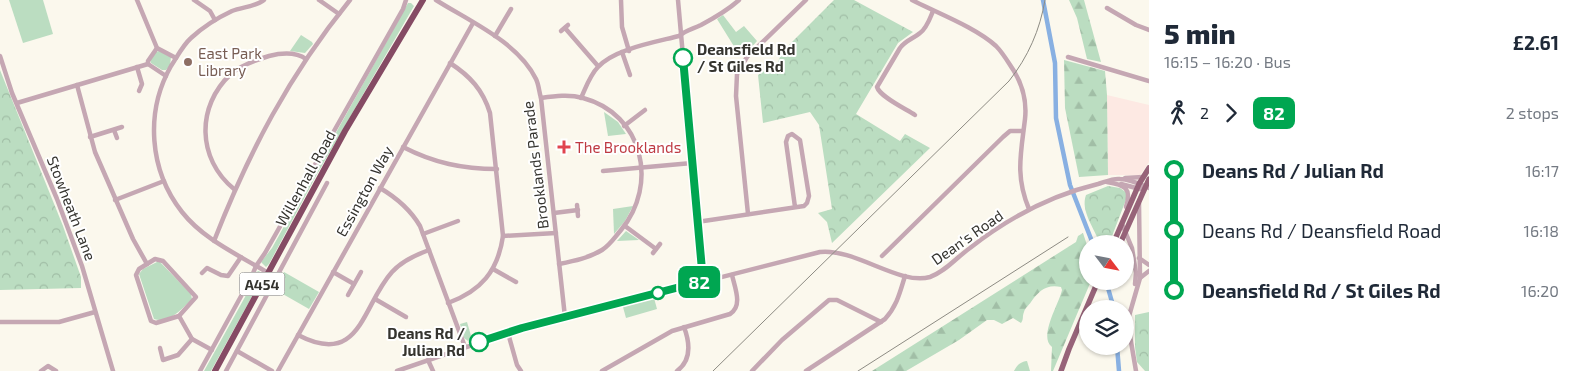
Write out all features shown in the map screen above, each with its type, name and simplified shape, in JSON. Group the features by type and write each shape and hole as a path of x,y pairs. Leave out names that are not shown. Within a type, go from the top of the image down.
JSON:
{"highway":[{"name":"Willenhall Road","path":"215,371 345,131 421,1"}],"main road":[{"path":"1125,234 1149,168"},
{"path":"1117,235 1143,186"},
{"path":"1061,371 1096,290"}],"street":[{"path":"137,0 157,48 176,58"},
{"path":"194,0 210,11 215,20"},
{"path":"248,0 249,6"},
{"path":"264,0 233,11 215,20 189,40 166,76 158,97 154,122 154,146 164,181 182,212 214,241 268,273"},
{"path":"319,0 339,14"},
{"path":"214,241 234,189 267,122 306,59 350,0"},
{"name":"Willenhall Road","path":"200,371 256,266 403,9 406,0"},
{"name":"Brooklands Parade","path":"436,0 495,36 513,50 531,70 537,81 541,98 565,317"},
{"path":"621,0 622,27 629,51"},
{"path":"678,0 703,281"},
{"path":"582,98 586,85 598,66 605,61 622,52 681,34 718,15 739,0"},
{"path":"748,214 736,96 737,74 746,57 806,0"},
{"path":"912,0 987,39 1003,55 1020,81 1023,89 1025,110 1020,158 1020,180 1028,209"},
{"path":"1107,8 1136,25 1149,30"},
{"path":"495,36 511,9"},
{"path":"915,115 878,91 877,87 904,42 925,28 933,11"},
{"name":"Essington Way","path":"278,371 472,23"},
{"path":"565,28 598,66"},
{"path":"148,64 157,48"},
{"path":"622,52 630,75"},
{"path":"234,189 221,177 217,170 209,152 206,136 207,114 216,92 237,69 265,57 288,54 299,55 306,59"},
{"name":"Stowheath Lane","path":"0,56 24,124 57,199 82,266 113,371"},
{"path":"1068,57 1149,81"},
{"path":"448,303 473,290 484,281 493,269 499,255 503,236 490,112 484,97 470,78 450,63"},
{"path":"17,103 148,64 166,76"},
{"path":"137,67 142,84 140,91"},
{"path":"77,85 94,152 115,200 147,264"},
{"path":"541,98 562,96 582,98 604,107 618,118 638,146 641,167 642,184 638,199 633,214 625,226 602,250 581,259 559,264"},
{"path":"624,126 645,110"},
{"path":"90,137 122,127"},
{"path":"114,130 117,138"},
{"path":"882,256 1003,137 1010,131 1023,131"},
{"path":"697,222 804,206 808,203 809,196 800,140 792,134 788,136 786,142 796,207"},
{"path":"404,147 447,165 497,169"},
{"path":"603,171 692,163"},
{"path":"1121,178 1146,178"},
{"path":"1121,178 1143,186"},
{"name":"Dean's Road","path":"397,371 522,328 828,251 867,261 905,276 924,278 935,275 970,247 1028,209 1080,189 1121,178"},
{"path":"115,200 164,181"},
{"path":"1106,182 1143,186"},
{"name":"Willenhall Road","path":"226,371 327,183"},
{"path":"1114,183 1123,186 1128,191 1129,196 1123,221 1125,234"},
{"path":"380,188 394,196 409,210 423,234 465,347"},
{"path":"311,193 320,197"},
{"path":"1135,291 1140,278 1138,202"},
{"path":"554,213 578,210"},
{"path":"1132,217 1136,218 1140,223"},
{"path":"423,234 458,221"},
{"path":"625,226 658,246 653,254"},
{"path":"503,236 556,233"},
{"path":"1136,371 1129,330 1135,291 1134,251 1140,233"},
{"path":"298,335 322,344 342,341 351,336 358,328 386,279 399,265 412,256 429,250"},
{"path":"1134,251 1139,258 1149,265"},
{"path":"202,264 221,275 228,276 240,257"},
{"path":"155,259 163,261 195,294 195,301 179,316 156,323 151,321 136,275 137,271 147,264 155,259"},
{"path":"202,273 207,268"},
{"path":"493,269 516,282"},
{"path":"1140,278 1149,271"},
{"path":"333,272 354,284"},
{"path":"348,295 361,272"},
{"path":"602,371 658,338 684,327 734,312 738,304 732,275"},
{"path":"806,371 881,322 892,310 899,298 905,276"},
{"path":"374,299 406,317"},
{"path":"752,371 782,340 829,300 837,300 881,322"},
{"path":"0,322 59,322 95,312"},
{"path":"179,316 192,339 212,350"},
{"path":"677,371 683,367 689,353 684,327"},
{"path":"508,333 517,365 521,371"},
{"path":"160,348 163,360 178,355 192,339"},
{"path":"237,351 272,371"},
{"path":"428,360 433,371"},
{"path":"41,371 48,366 56,371"}],"shaded area":[{"path":"1107,95 1149,105 1149,162 1140,175 1108,175"}],"green space":[{"path":"9,0 43,0 53,34 23,43"},
{"path":"834,0 854,0 913,32 898,43 856,114 900,141 905,134 930,148 832,243 827,222 818,213 832,209 819,125 810,112 763,123 758,75 778,62 782,52"},
{"path":"1069,0 1084,0 1101,62 1087,59 1077,18"},
{"path":"408,3 414,6 266,267 261,262 272,248"},
{"path":"723,15 736,32 744,26 757,41 750,49 744,49 744,54 735,48 717,19"},
{"path":"301,35 313,44 305,53 290,51"},
{"path":"159,51 171,57 170,66 166,70 162,70 151,63 150,60"},
{"path":"1064,60 1105,71 1108,175 1079,177 1065,108"},
{"path":"0,70 63,226 81,277 81,288 0,290"},
{"path":"604,112 618,122 626,134 608,136"},
{"path":"1108,186 1120,188 1127,193 1112,235 1096,235 1086,214 1086,195"},
{"path":"633,206 625,221 614,234 613,209"},
{"path":"626,231 639,240 617,241"},
{"path":"1078,236 1079,290 1087,290 1083,300 1079,300 1079,309 1053,371 1051,371 1052,347 1048,342 1047,336 1048,328 1062,290 1061,287 1056,286 1043,289 1037,295 1025,309 1021,323 1013,318 1002,324 994,320 987,320 959,340 906,371 872,371 1076,242"},
{"path":"160,262 191,294 192,299 175,314 160,320 154,319 139,274 143,269"},
{"path":"259,271 262,274 262,278 211,371 204,371 245,297 256,272"},
{"path":"284,272 319,292 309,309 274,289"},
{"path":"654,298 657,309 626,318 623,307"},
{"path":"1149,312 1149,371 1145,371 1137,362 1135,315"},
{"path":"467,322 472,339 468,341 464,338 460,324"},
{"path":"1027,361 1030,371 1014,371 1019,364"}],"waterway":[{"path":"1043,0 1055,63 1056,118 1070,185 1089,235"},
{"path":"1109,290 1111,300"},
{"path":"1118,355 1119,371"}],"railway":[{"path":"713,371 1009,81 1032,43 1040,22 1045,0"},
{"path":"858,371 1068,237"}],"bus line":[{"name":"82","path":"479,342 522,328 703,281 683,58"}],"place":[{"name":"Deansfield Rd / St Giles Rd","path":"683,58"},
{"name":"East Park Library","path":"188,62"},
{"name":"The Brooklands","path":"564,147"},
{"name":"Deans Rd / Julian Rd","path":"479,342"}]}
